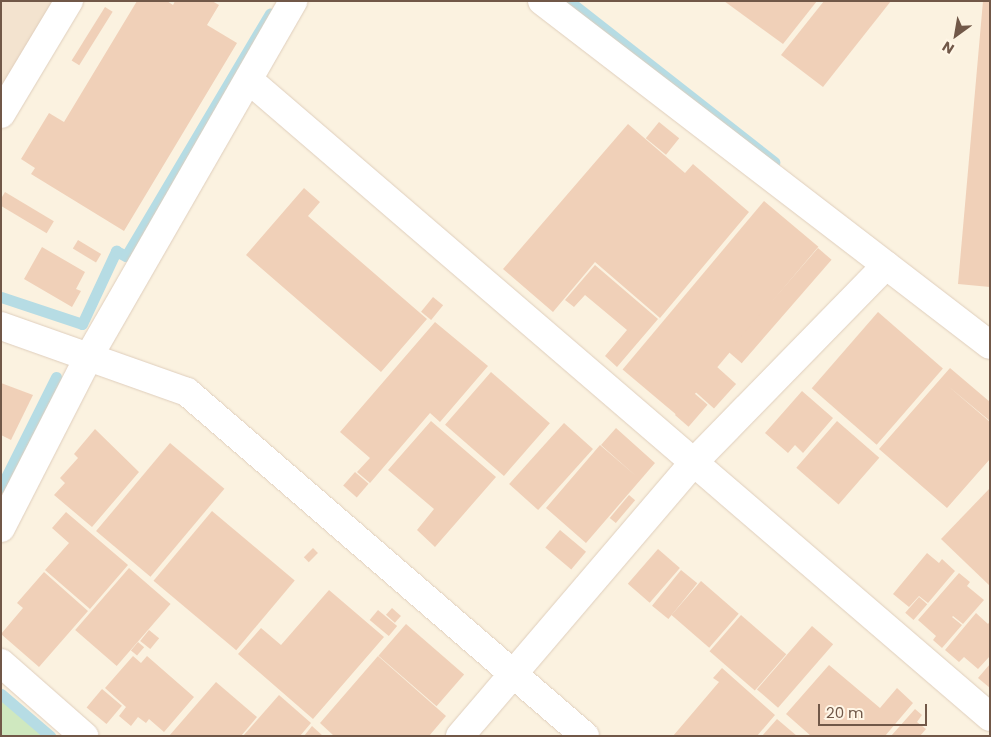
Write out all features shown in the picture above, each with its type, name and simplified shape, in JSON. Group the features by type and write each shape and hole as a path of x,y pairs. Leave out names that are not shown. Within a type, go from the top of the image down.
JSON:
{"street":[{"path":"1,114 69,1"},
{"path":"1,528 88,358 294,1"},
{"path":"542,1 990,345"},
{"path":"249,80 990,716"},
{"path":"460,736 694,462 886,265"},
{"path":"1,326 187,392 585,736"},
{"path":"1,663 84,736"}],"shaded area":[{"path":"1,1 55,1 1,90"}],"green space":[{"path":"1,698 44,736 1,736"}],"building":[{"path":"137,1 167,1 173,5 175,1 212,1 219,5 207,25 237,43 124,231 31,174 35,168 21,159 49,113 64,122"},
{"path":"724,1 817,1 783,44"},
{"path":"824,1 891,1 823,87 781,55"},
{"path":"983,1 990,1 990,287 958,284"},
{"path":"105,7 113,12 79,65 72,60"},
{"path":"659,122 679,138 666,155 646,138"},
{"path":"628,124 685,173 693,164 749,212 660,318 595,262 553,312 503,269"},
{"path":"304,188 320,202 308,216 427,319 381,372 246,255"},
{"path":"5,192 54,221 47,233 1,206 1,199"},
{"path":"764,201 818,247 677,415 623,370"},
{"path":"78,240 101,254 96,262 73,249"},
{"path":"42,247 85,272 76,289 81,291 72,307 24,279"},
{"path":"818,248 832,260 742,363 728,351"},
{"path":"595,265 658,319 617,367 605,356 627,330 585,295 574,307 565,300"},
{"path":"433,297 443,305 431,320 421,312"},
{"path":"878,312 943,368 877,445 812,388"},
{"path":"435,322 488,366 440,422 430,413 370,483 357,472 370,458 340,432"},
{"path":"716,366 736,384 714,409 694,391"},
{"path":"950,368 990,402 990,421 948,386 990,422 990,459 947,508 879,449"},
{"path":"491,372 550,423 504,476 445,425"},
{"path":"1,383 33,395 11,440 1,435"},
{"path":"802,391 833,418 803,453 795,445 788,453 765,433"},
{"path":"694,393 708,405 689,427 675,415"},
{"path":"431,421 496,477 435,547 417,530 434,509 388,470"},
{"path":"837,421 879,458 839,505 796,468"},
{"path":"564,423 593,449 538,510 509,484"},
{"path":"616,428 655,463 586,543 546,508 600,445 636,476 601,445"},
{"path":"95,429 139,472 92,527 54,495 65,483 60,478 78,458 74,454"},
{"path":"170,443 224,489 150,577 96,531"},
{"path":"355,472 369,484 357,497 343,486"},
{"path":"990,488 990,586 941,539"},
{"path":"629,495 635,500 616,523 610,518"},
{"path":"212,511 295,580 236,650 154,581"},
{"path":"66,512 128,565 90,609 45,570 69,543 52,528"},
{"path":"560,530 586,552 571,569 545,548"},
{"path":"313,548 318,553 309,562 304,557"},
{"path":"658,549 680,568 650,603 628,584"},
{"path":"927,553 939,563 942,559 955,571 928,603 919,596 909,607 893,594"},
{"path":"129,568 171,604 117,666 75,630"},
{"path":"681,570 697,583 668,619 652,606"},
{"path":"44,572 88,611 39,667 1,634 23,608 17,603"},
{"path":"959,573 970,582 967,586 984,600 963,624 952,617 962,625 942,648 933,640 936,636 918,620"},
{"path":"701,581 739,614 709,648 671,615"},
{"path":"329,590 384,637 313,719 238,654 261,628 281,645"},
{"path":"919,597 927,604 914,620 905,613"},
{"path":"392,608 401,616 395,623 386,615"},
{"path":"378,610 397,626 389,636 370,620"},
{"path":"976,613 988,624 990,621 990,656 978,669 964,657 959,662 945,650"},
{"path":"741,615 786,654 755,691 710,651"},
{"path":"406,624 464,675 437,706 378,656"},
{"path":"812,626 833,644 778,708 757,689"},
{"path":"149,630 159,638 150,649 140,641"},
{"path":"138,642 144,647 137,656 131,650"},
{"path":"133,656 141,663 147,656 194,697 164,732 149,719 146,723 138,717 131,726 119,716 126,707 105,688"},
{"path":"378,656 446,716 429,736 334,736 320,723"},
{"path":"990,664 990,688 978,678"},
{"path":"829,665 880,708 897,688 913,703 885,736 811,736 786,714"},
{"path":"722,668 775,715 757,736 673,736 719,682 713,678"},
{"path":"216,682 257,717 241,736 169,736"},
{"path":"102,689 122,706 106,724 87,707"},
{"path":"279,695 311,723 300,736 243,736"},
{"path":"915,709 922,715 917,722 926,729 920,736 891,736"},
{"path":"777,719 797,736 762,736"},
{"path":"312,726 323,736 304,736"}],"waterway":[{"path":"569,1 774,162"},
{"path":"1,297 82,324 116,251 126,256 270,13"},
{"path":"1,487 56,377"},
{"path":"1,694 50,736"}]}
